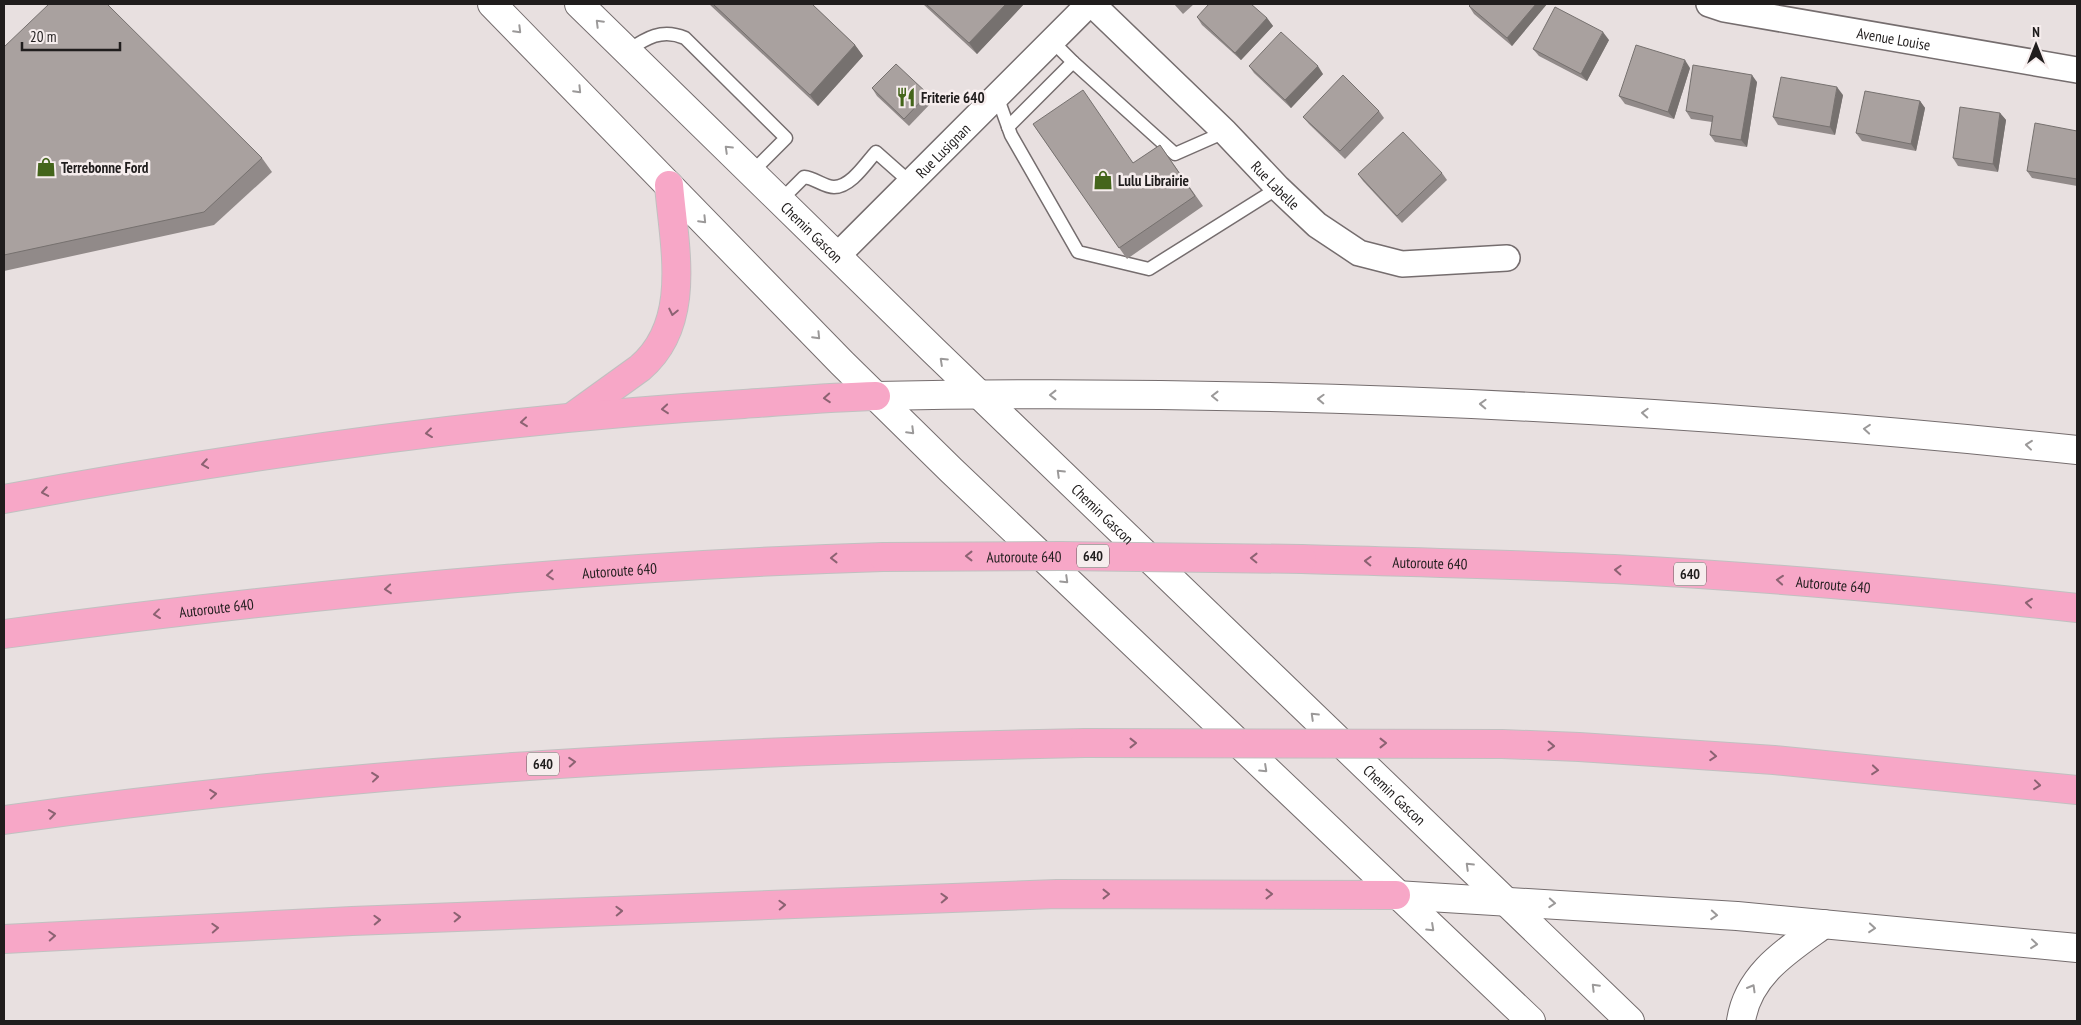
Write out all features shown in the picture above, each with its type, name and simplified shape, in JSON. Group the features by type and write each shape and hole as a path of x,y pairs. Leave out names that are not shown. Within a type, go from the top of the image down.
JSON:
{"highway":[{"path":"571,417 650,360 664,339 674,312 676,289 669,185"},
{"path":"4,499 291,451 571,417 876,396"},
{"name":"Autoroute 640","path":"4,634 250,603 485,580 682,565 883,557 1061,556 1302,559 1572,567 1745,577 2077,608"},
{"name":"640","path":"4,820 209,794 500,767 644,757 847,748 1084,743 1502,744 1596,748 1774,760 2077,790"},
{"path":"4,938 343,922 1057,894 1396,895"}],"main road":[{"path":"492,4 876,396 1396,895 1531,1021"},
{"name":"Chemin Gascon","path":"579,4 979,394 1630,1021"},
{"path":"876,396 979,394 1264,397 1519,406 1850,427 2077,450"},
{"path":"1396,895 1504,900 1824,924 2077,948"},
{"path":"1741,1021 1747,998 1765,970 1824,924"}],"street":[{"name":"Rue Lusignan","path":"838,255 1091,4"},
{"name":"Rue Labelle","path":"1091,4 1225,132 1278,188 1317,225 1359,253 1402,264 1507,258"},
{"name":"Avenue Louise","path":"1709,4 1724,9 2077,70"}],"lane":[{"path":"627,51 657,34 677,34 685,38 786,138 752,172"},
{"path":"1052,41 1175,154 1225,132"},
{"path":"1008,127 1073,62"},
{"path":"997,96 1008,127 1078,252 1149,269 1278,188"},
{"path":"781,200 804,177 835,187 842,185 855,175 876,152 911,183"}],"building":[{"path":"49,4 107,4 262,158 204,212 4,255 4,47"},
{"path":"713,4 812,4 855,45 810,95"},
{"path":"926,4 1006,4 969,43"},
{"path":"1209,4 1251,4 1267,18 1235,53 1197,17"},
{"path":"1471,4 1536,4 1507,38 1469,6"},
{"path":"1555,7 1603,32 1581,74 1533,49"},
{"path":"1281,32 1318,66 1285,100 1249,66"},
{"path":"1636,45 1685,60 1668,112 1619,96"},
{"path":"896,64 928,94 904,119 872,88"},
{"path":"1693,65 1752,75 1741,140 1710,135 1713,116 1686,111"},
{"path":"1343,75 1379,111 1340,151 1303,117"},
{"path":"1781,77 1837,87 1830,127 1773,117"},
{"path":"1083,90 1133,163 1160,145 1195,196 1119,248 1033,124"},
{"path":"1865,91 1920,101 1911,144 1856,133"},
{"path":"1960,107 2000,113 1993,164 1953,158"},
{"path":"2035,123 2077,131 2077,179 2027,171"},
{"path":"1403,132 1442,173 1397,216 1358,174"}],"place":[{"name":"Friterie 640","path":"906,97"},
{"name":"Terrebonne Ford","path":"46,167"},
{"name":"Lulu Librairie","path":"1103,180"}]}
